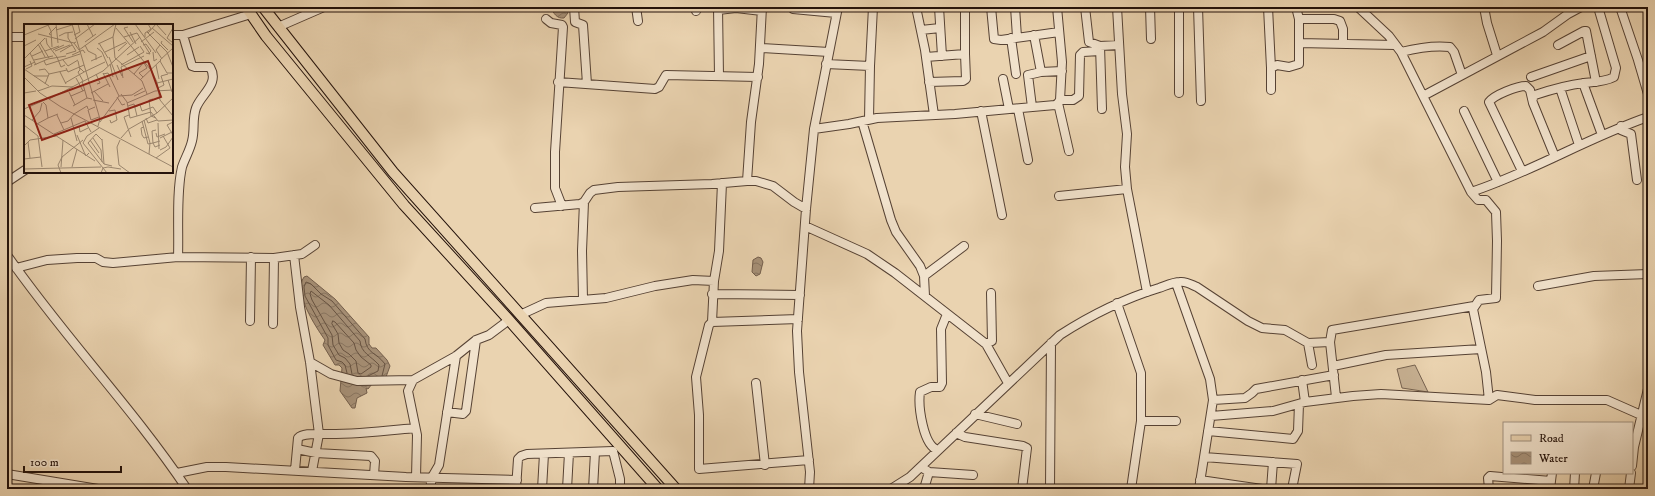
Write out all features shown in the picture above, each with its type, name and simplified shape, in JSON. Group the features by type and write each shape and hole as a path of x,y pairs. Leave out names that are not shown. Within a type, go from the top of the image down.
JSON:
{"main road":[{"path":"263,7 393,172 676,489"},
{"path":"248,11 266,36 404,205 509,320 658,489"}],"street":[{"path":"278,27 324,7"},
{"path":"574,7 576,22"},
{"path":"636,7 638,21"},
{"path":"791,7 793,9 837,10 814,129 806,209 798,319 799,372 809,460 809,489"},
{"path":"873,7 865,120 894,226 906,247 920,266 924,276 925,296"},
{"path":"916,7 926,57 934,115"},
{"path":"939,7 942,56"},
{"path":"929,82 966,79 965,7"},
{"path":"991,7 994,39 1001,40 1059,32"},
{"path":"1015,7 1014,38 1016,74"},
{"path":"1057,7 1062,70 1059,102 1069,151"},
{"path":"1086,7 1089,42 1100,48"},
{"path":"1117,7 1127,134 1125,167 1127,189 1147,292"},
{"path":"1150,7 1151,39"},
{"path":"1179,7 1179,93"},
{"path":"1198,7 1201,101"},
{"path":"1268,7 1271,90"},
{"path":"1271,68 1277,65 1288,67 1299,64 1299,19 1296,7"},
{"path":"1358,7 1389,36 1401,52 1471,192 1478,200 1486,200 1496,212 1496,298 1479,300 1474,306 1474,314 1489,400"},
{"path":"1484,7 1487,23 1497,56"},
{"path":"1423,96 1543,32 1568,14 1581,7"},
{"path":"1533,98 1535,95 1560,88 1582,83 1608,80 1614,77 1616,68 1598,7"},
{"path":"1620,7 1648,94"},
{"path":"719,76 718,8 762,9 761,48 752,122 747,181"},
{"path":"173,35 183,35 248,11"},
{"path":"546,19 562,25 576,22 583,25 587,84"},
{"path":"1299,19 1334,19 1340,21 1343,29 1343,44"},
{"path":"562,25 555,152 555,188 562,206"},
{"path":"921,30 940,28"},
{"path":"1558,45 1586,31 1596,82"},
{"path":"178,257 179,189 182,168 192,141 193,120 196,108 201,98 209,90 212,78 212,70 210,67 192,66 183,35"},
{"path":"1034,35 1041,72"},
{"path":"7,37 24,37"},
{"path":"1299,43 1395,44"},
{"path":"814,129 865,120 982,112 1032,107 1073,100 1079,96 1080,55 1083,52 1119,44"},
{"path":"1401,52 1434,47 1450,47 1454,52 1462,75"},
{"path":"761,48 828,52"},
{"path":"1100,48 1102,109"},
{"path":"926,57 965,54"},
{"path":"1531,77 1591,56"},
{"path":"826,64 870,66"},
{"path":"1032,107 1028,75 1062,70"},
{"path":"558,82 655,89 659,87 664,76 666,75 758,77"},
{"path":"1004,79 1009,109"},
{"path":"1582,83 1602,135"},
{"path":"1522,171 1489,102 1490,100 1520,86 1526,86 1530,90 1533,103 1555,157"},
{"path":"1560,88 1579,145"},
{"path":"1018,108 1028,160"},
{"path":"1464,111 1498,182"},
{"path":"982,112 1002,215"},
{"path":"1471,192 1555,157 1621,126 1648,117"},
{"path":"1621,126 1621,130 1631,134 1637,180"},
{"path":"7,182 24,171"},
{"path":"583,299 582,251 584,202 594,190 657,185 756,181 774,186 794,202 806,209"},
{"path":"722,183 719,251 712,294 712,322 709,325 696,377 698,400 699,469 765,465 809,460"},
{"path":"1059,196 1127,189"},
{"path":"535,208 580,204 584,202"},
{"path":"805,226 867,254 925,296 986,344 1008,383"},
{"path":"16,268 47,260 77,258 96,258 103,262 113,263 178,257 274,258 302,254 315,245"},
{"path":"924,276 964,246"},
{"path":"7,255 177,473 187,489"},
{"path":"294,255 300,307 310,362 320,434 312,471"},
{"path":"250,321 251,257"},
{"path":"274,258 274,324"},
{"path":"1538,286 1594,276 1648,274"},
{"path":"520,315 546,303 619,296 655,286 693,280 714,281"},
{"path":"891,489 910,477 921,467 975,414 1060,335 1088,317 1117,303 1147,292 1180,282 1189,283 1248,321 1262,328 1285,330 1308,343 1330,342"},
{"path":"1176,283 1210,379 1213,400 1198,489"},
{"path":"986,344 992,341 990,293"},
{"path":"712,294 800,295"},
{"path":"1117,303 1141,373 1141,421 1131,489"},
{"path":"1336,397 1330,342 1332,330 1474,306"},
{"path":"938,450 934,449 929,443 926,435 919,399 920,392 931,387 940,387 942,383 941,329 947,314"},
{"path":"712,322 798,319"},
{"path":"310,362 331,374 357,381 413,380 456,356 476,340 489,335 509,320"},
{"path":"447,412 464,414 466,411 476,340"},
{"path":"1050,489 1051,343"},
{"path":"1308,343 1312,365"},
{"path":"1333,366 1386,355 1481,349"},
{"path":"430,489 432,477 439,465 456,356"},
{"path":"1213,400 1245,398 1256,388 1334,375"},
{"path":"413,380 408,391 416,435 416,477"},
{"path":"1208,431 1293,439 1298,431 1302,403 1302,380"},
{"path":"756,383 765,465"},
{"path":"1633,462 1645,415 1648,389"},
{"path":"1211,416 1266,412 1302,403 1336,397 1381,394 1489,400 1497,395 1535,400 1607,400 1645,415"},
{"path":"975,414 1017,424"},
{"path":"1141,421 1176,421"},
{"path":"295,470 299,436 320,434 344,435 415,428"},
{"path":"956,433 965,437 1023,446 1027,448 1022,489"},
{"path":"297,449 316,453 371,456 375,461 374,475"},
{"path":"593,489 595,452"},
{"path":"516,489 518,459 521,456 613,452 620,479 620,489"},
{"path":"567,489 569,453"},
{"path":"542,489 544,454"},
{"path":"1204,457 1297,464 1292,489"},
{"path":"1271,489 1273,462"},
{"path":"177,473 207,467 226,467 416,477 516,480"},
{"path":"921,467 929,472 973,475"},
{"path":"924,489 929,472"},
{"path":"7,474 98,489"},
{"path":"1574,489 1575,474"},
{"path":"1593,489 1596,474"},
{"path":"1629,489 1631,474"},
{"path":"1489,489 1490,476 1551,481"},
{"path":"1200,480 1262,489"}],"shaded area":[{"path":"1415,365 1428,392 1402,388 1397,369"}],"water":[{"path":"551,7 567,7 568,13 564,18 559,18"},
{"path":"758,257 761,258 763,262 760,274 756,276 752,272 753,260"},
{"path":"307,276 335,299 369,337 369,344 372,348 376,348 387,360 390,366 386,377 372,384 368,389 366,388 367,393 357,398 355,408 352,408 340,391 342,368 339,365 335,365 323,345 325,340 311,318 303,300 301,283 304,277"}]}
